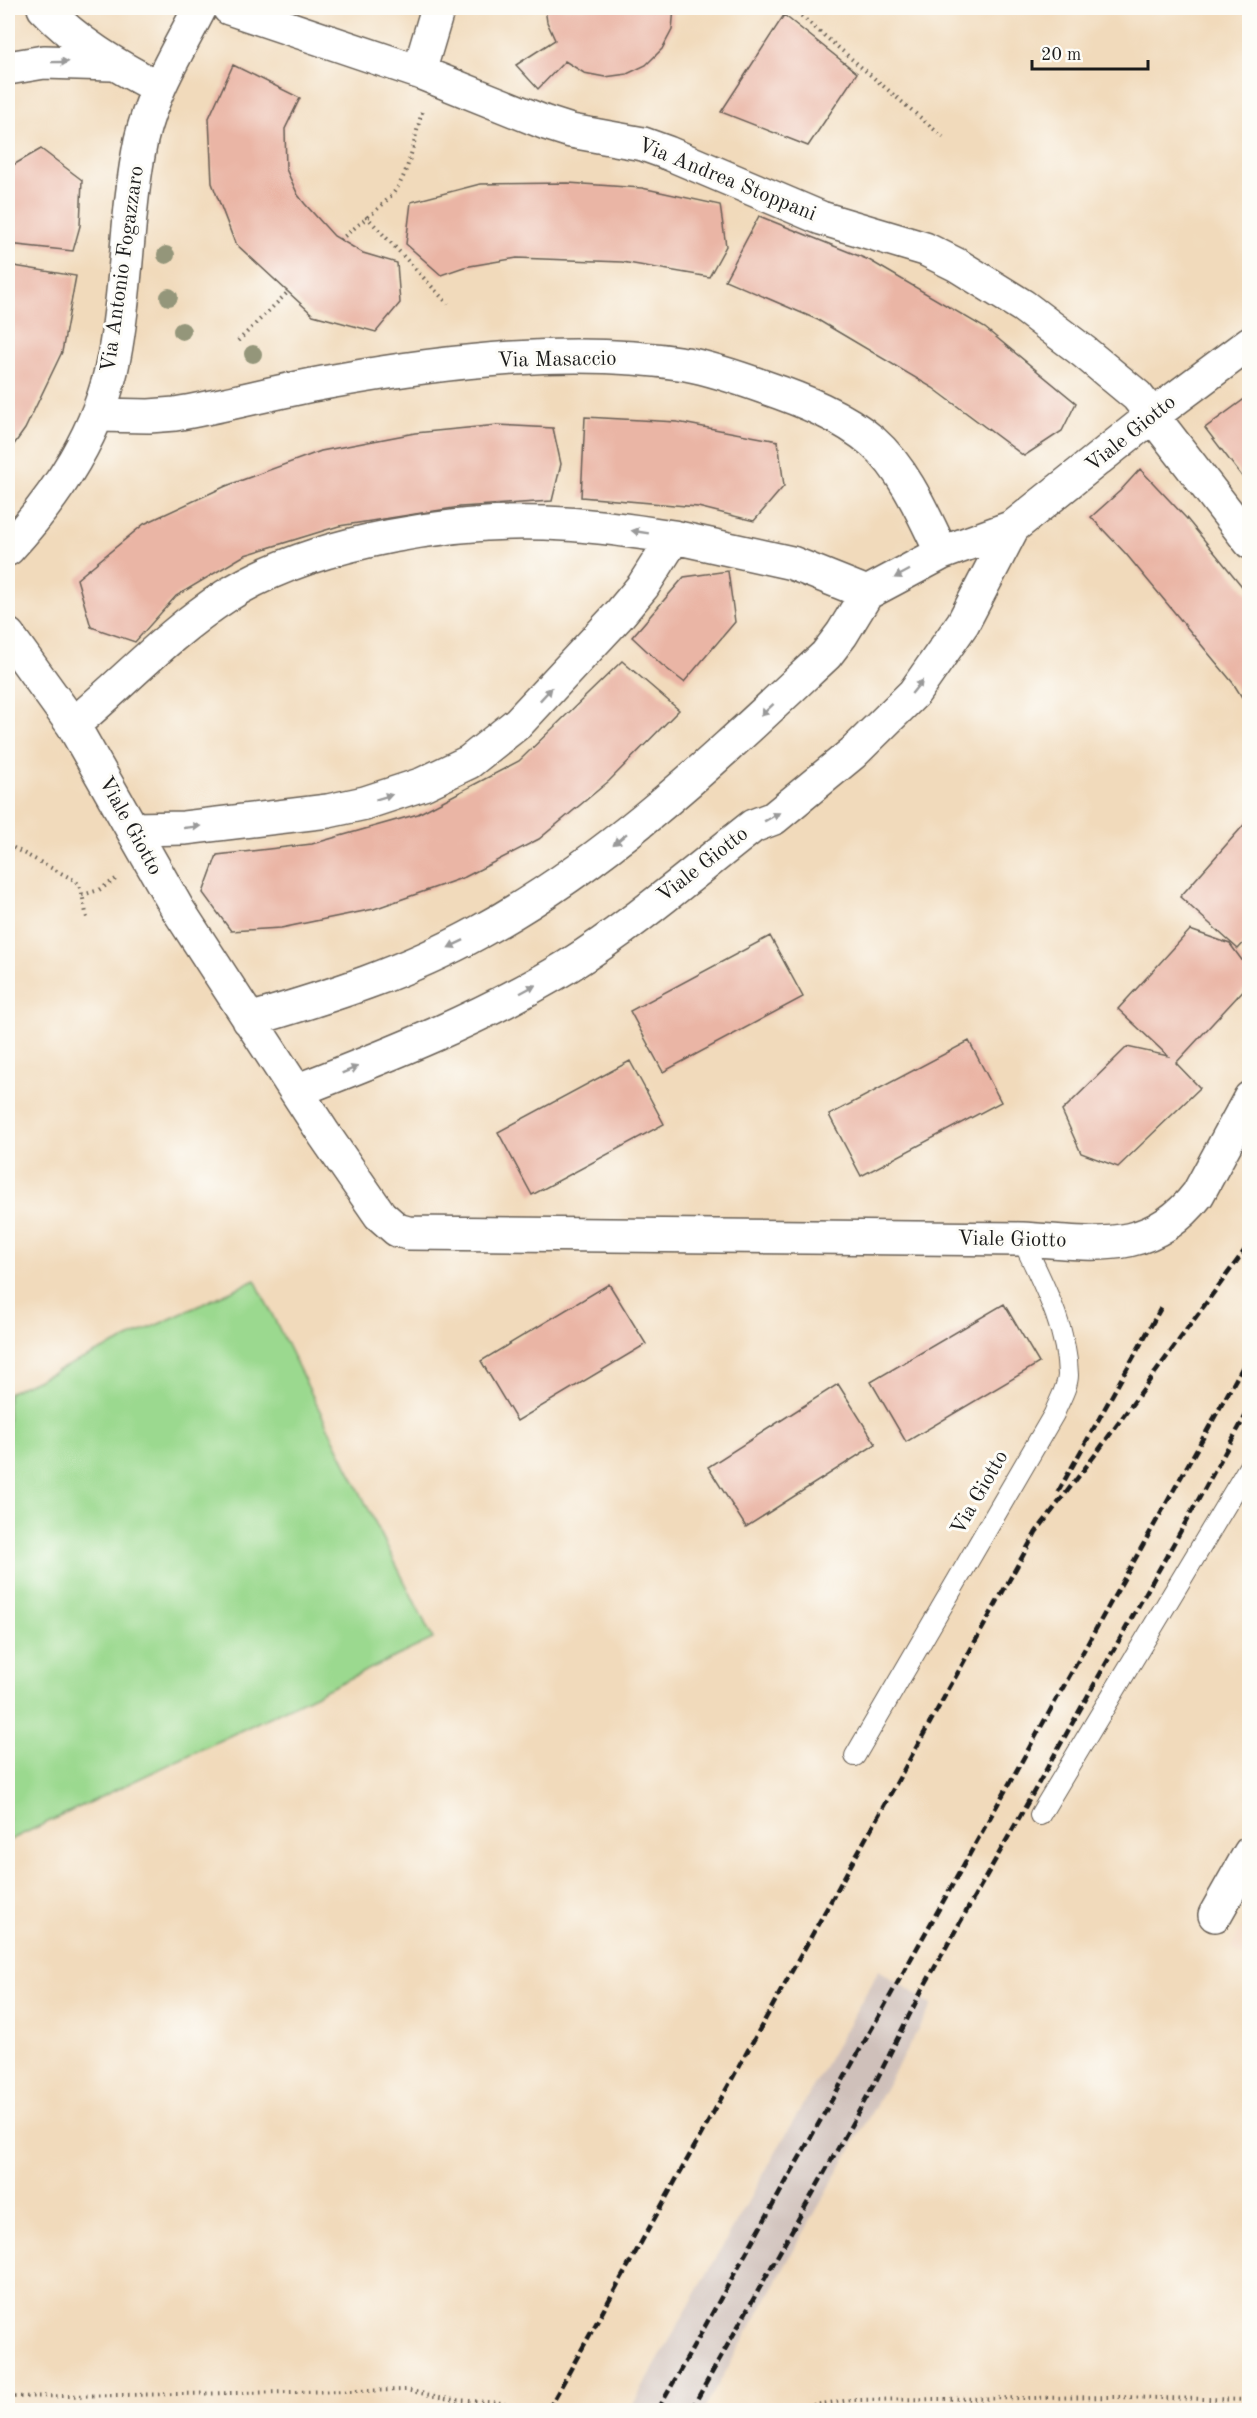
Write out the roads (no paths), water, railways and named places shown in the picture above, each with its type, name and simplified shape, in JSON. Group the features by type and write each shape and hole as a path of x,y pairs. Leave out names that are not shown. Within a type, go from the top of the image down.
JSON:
{"street":[{"path":"44,8 63,28 90,50 157,87"},
{"name":"Via Antonio Fogazzaro","path":"8,549 42,510 64,480 97,415 115,356 141,140 157,87 200,8"},
{"name":"Via Andrea Stoppani","path":"229,8 425,74 562,129 643,144 821,218 899,241 946,260 1023,306 1137,396 1250,542"},
{"path":"425,74 438,8"},
{"path":"8,68 44,62 112,64"},
{"name":"Viale Giotto","path":"867,593 942,553 1014,527 1152,416 1250,343"},
{"name":"Via Masaccio","path":"97,415 175,414 333,381 460,363 540,357 610,357 688,364 727,374 795,397 865,436 889,460 903,481 942,553"},
{"path":"73,725 173,636 203,612 251,581 307,557 409,534 488,524 563,523 606,527 674,537 792,563 867,593 826,655 704,770 614,844 540,896 477,933 412,964 341,992 249,1020"},
{"name":"Viale Giotto","path":"296,1091 472,1017 544,980 608,938 753,826 774,818 853,753 914,693 963,623 1014,527"},
{"path":"134,829 184,828 328,812 365,803 423,784 469,762 518,723 618,616 642,586 674,537"},
{"name":"Viale Giotto","path":"8,635 73,725 177,908 249,1020 380,1215 397,1230 408,1233 1022,1239 1096,1243 1133,1239 1150,1234 1176,1219 1198,1194 1250,1098"},
{"path":"1215,1915 1250,1853"}],"lane":[{"name":"Via Giotto","path":"855,1756 1054,1414 1068,1377 1062,1337 1048,1293 1022,1239"},
{"path":"1040,1815 1250,1465"}],"railway":[{"path":"548,2410 1036,1532 1250,1243"},
{"path":"1058,1492 1162,1306"},
{"path":"658,2410 1250,1354"},
{"path":"691,2410 877,2079 922,1990 1250,1408"}]}
